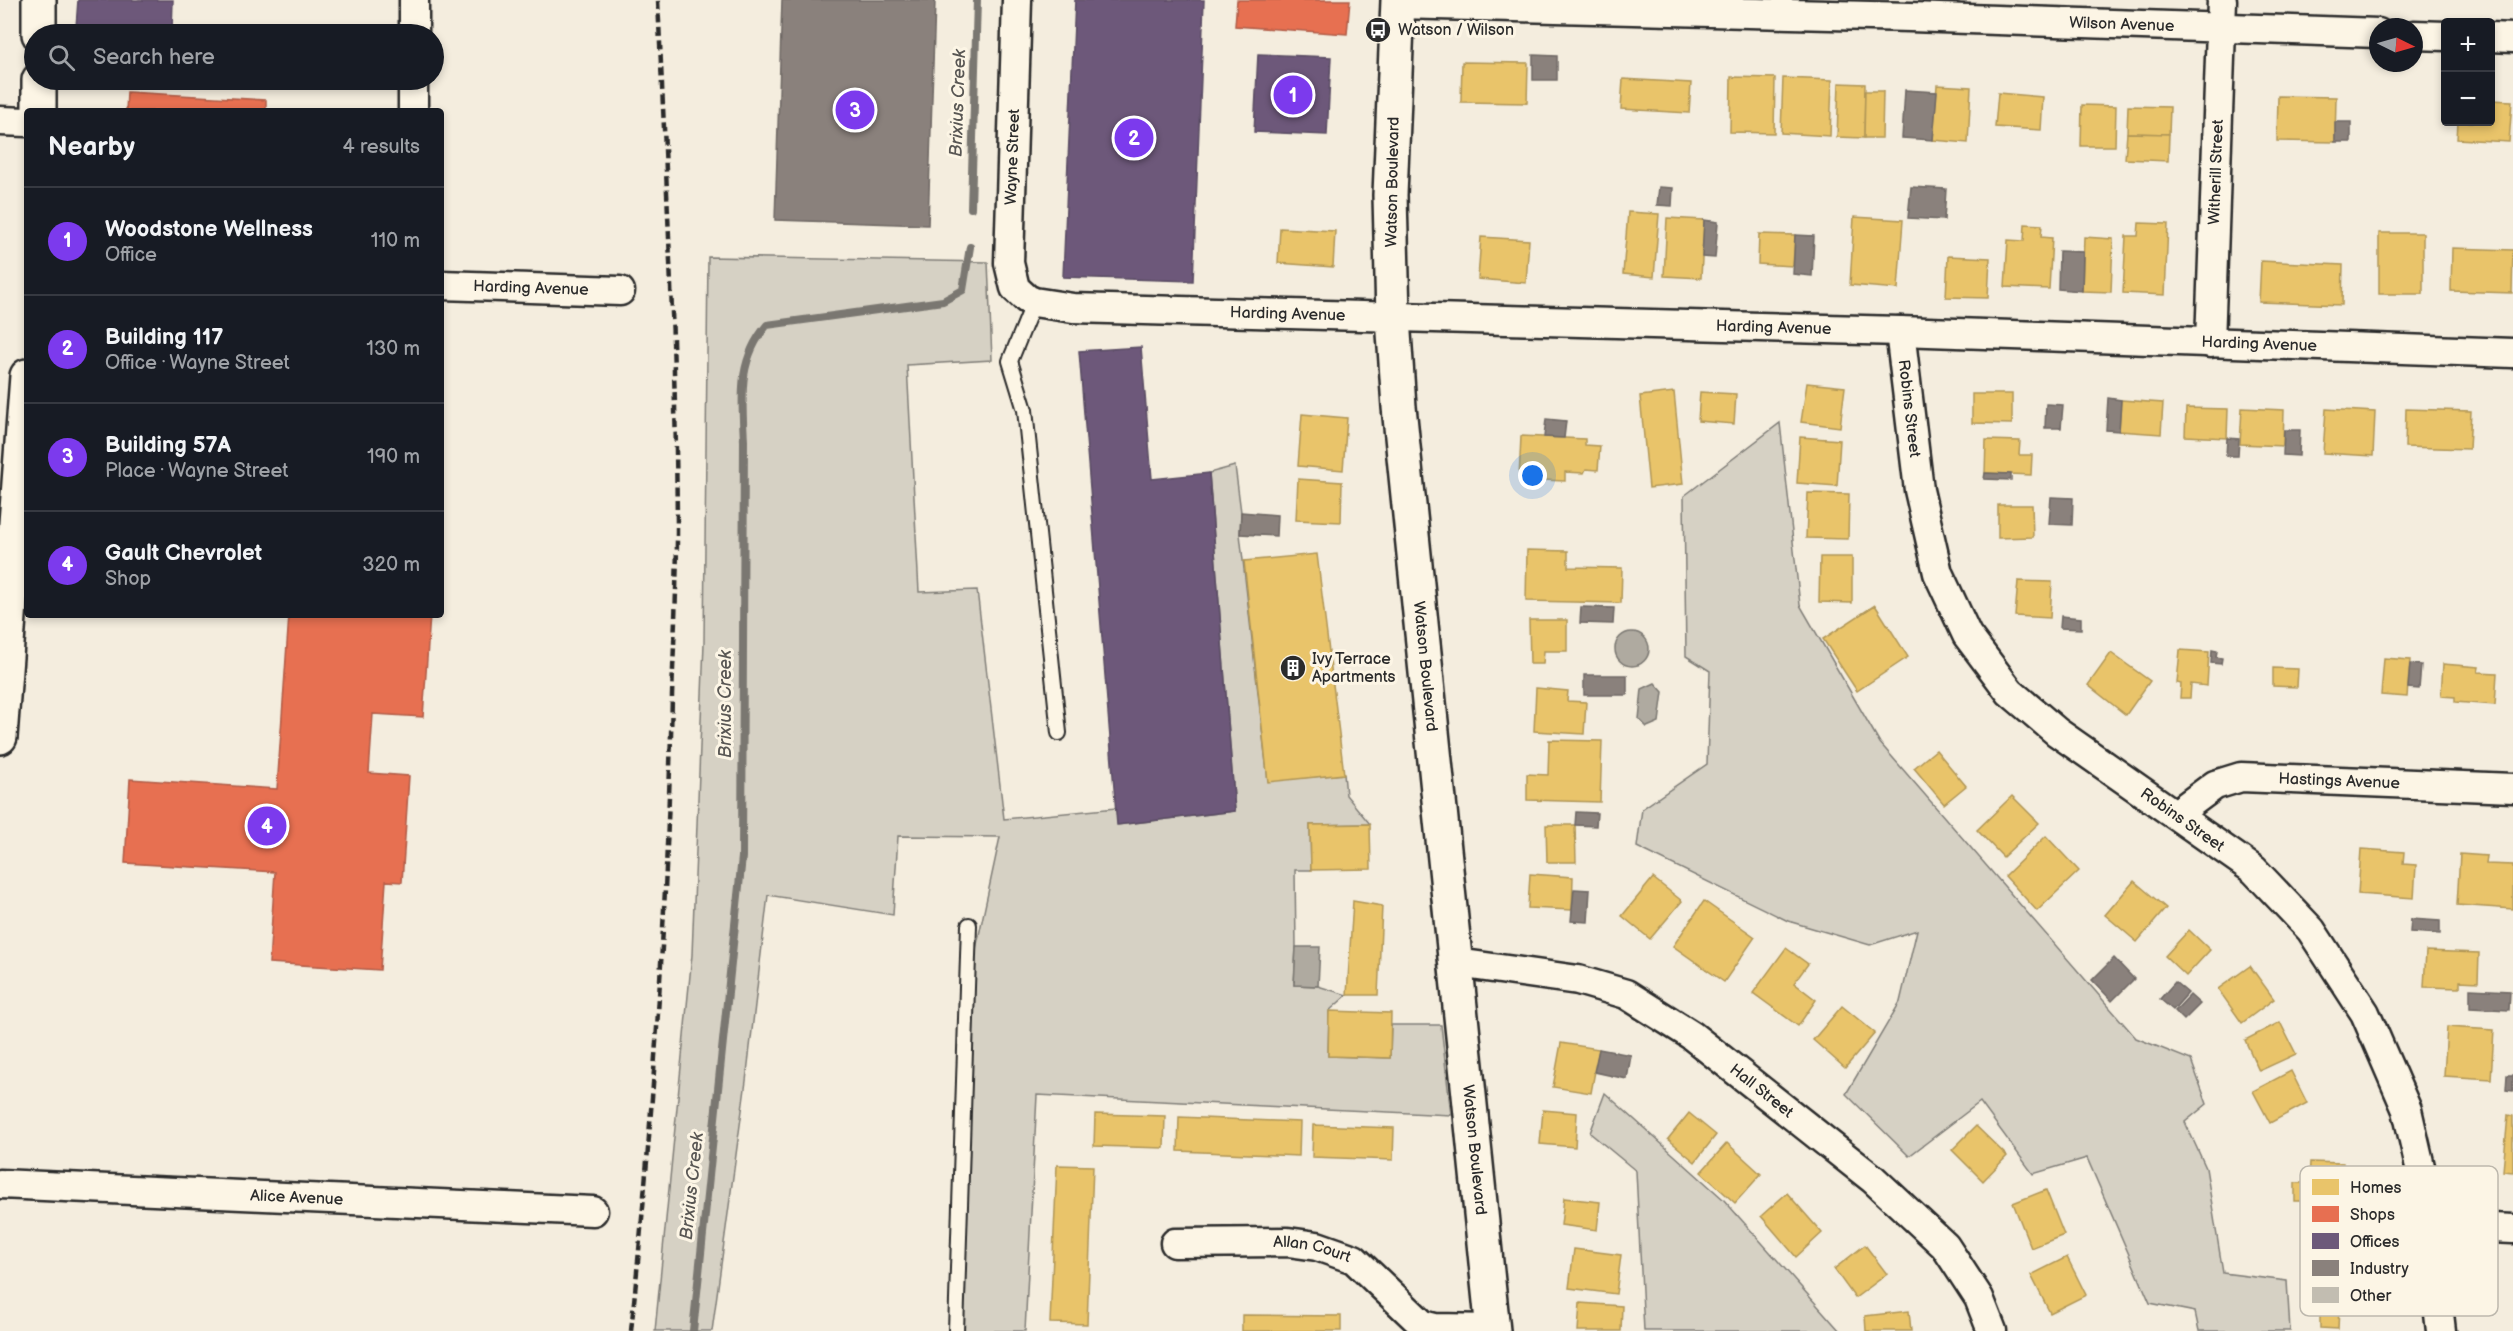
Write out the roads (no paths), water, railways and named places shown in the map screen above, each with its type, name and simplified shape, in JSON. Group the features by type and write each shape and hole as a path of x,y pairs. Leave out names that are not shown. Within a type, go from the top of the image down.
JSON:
{"street":[{"path":"39,0 39,24"},
{"path":"414,0 414,24"},
{"name":"Wayne Street","path":"1017,0 1009,263 1015,288 1034,302"},
{"name":"Witherill Street","path":"2210,343 2222,0"},
{"name":"Wilson Avenue","path":"1398,2 2369,33"},
{"name":"Watson Boulevard","path":"1398,2 1390,195 1393,318 1399,407 1493,1330"},
{"path":"2423,35 2441,36"},
{"path":"2495,37 2513,38"},
{"path":"39,90 39,108"},
{"path":"413,90 413,108"},
{"path":"0,121 24,122"},
{"name":"Harding Avenue","path":"444,285 620,291"},
{"name":"Harding Avenue","path":"1034,302 1073,308 1900,331 2513,353"},
{"name":"Robins Street","path":"1900,331 1920,497 1938,573 1967,635 2010,692 2057,732 2254,870 2311,930 2365,1013 2407,1110 2420,1166"},
{"path":"0,737 10,494 24,397"},
{"name":"Hastings Avenue","path":"2176,814 2215,785 2241,777 2513,788"},
{"name":"Hall Street","path":"1457,963 1578,980 1626,994 1691,1035 1873,1179 1945,1246 1979,1298 1992,1331"},
{"name":"Alice Avenue","path":"0,1184 593,1211"},
{"path":"2498,1228 2513,1229"},
{"name":"Allan Court","path":"1175,1243 1288,1242 1317,1246 1354,1259 1423,1325 1435,1328 1493,1330"},
{"name":"Robins Street","path":"2439,1316 2441,1331"}],"lane":[{"path":"1034,302 1010,361 1025,410 1059,733"},
{"path":"956,1331 969,925"}],"waterway":[{"name":"Brixius Creek","path":"971,208 977,0"},
{"name":"Brixius Creek","path":"693,1331 742,857 744,441 742,394 746,366 750,352 767,325 943,301 963,290 970,247"}],"railway":[{"path":"631,1331 646,1173 663,935 677,529 673,330 658,0"}],"place":[{"name":"Watson / Wilson","path":"1378,30"},
{"name":"Woodstone Wellness","path":"1293,95"},
{"name":"Building 57A","path":"855,110"},
{"name":"Building 117","path":"1134,138"},
{"name":"Ivy Terrace Apartments","path":"1293,668"},
{"name":"Gault Chevrolet","path":"267,826"}]}
